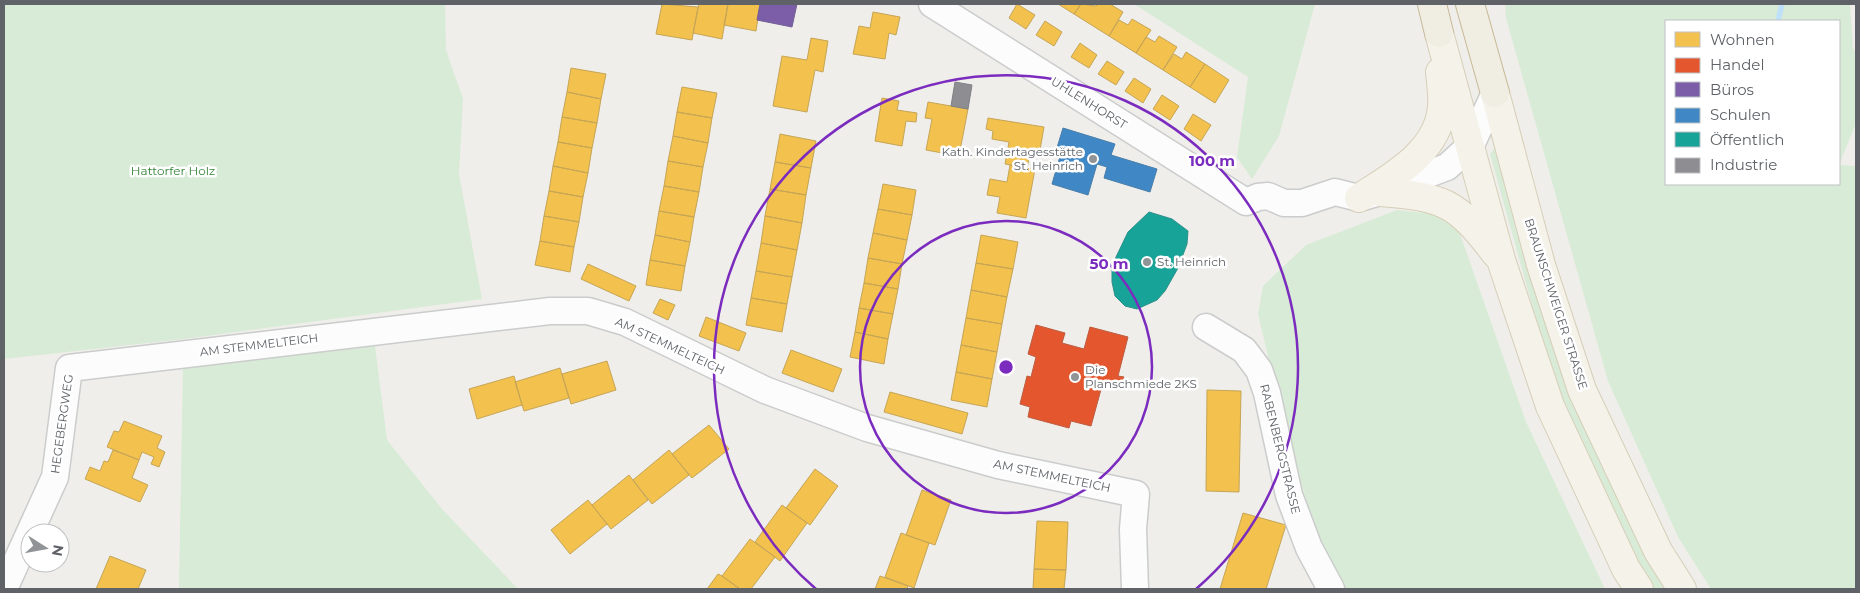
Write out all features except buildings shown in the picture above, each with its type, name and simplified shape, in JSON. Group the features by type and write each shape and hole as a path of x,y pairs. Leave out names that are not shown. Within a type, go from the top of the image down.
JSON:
{"highway":[{"path":"1432,4 1439,33"},
{"name":"BRAUNSCHWEIGER STRASSE","path":"1470,4 1495,93"}],"main road":[{"path":"1439,33 1501,260 1550,406 1626,569 1639,589"},
{"path":"1369,195 1421,153 1435,131 1442,108 1439,33"},
{"name":"BRAUNSCHWEIGER STRASSE","path":"1495,93 1541,266 1582,390 1658,551 1682,589"},
{"path":"1369,195 1415,195 1442,201 1457,210 1477,229 1501,260"}],"street":[{"name":"UHLENHORST","path":"932,4 1246,202 1258,197 1268,196 1284,203 1302,203 1335,192 1369,195"},
{"path":"1369,195 1447,167 1471,145 1495,93"},
{"name":"AM STEMMELTEICH","path":"69,368 550,311 588,312 625,322 765,390 867,428 998,465 1136,494 1133,529 1135,589"},
{"name":"RABENBERGSTRASSE","path":"1206,327 1244,350 1259,370 1267,393 1289,495 1309,548 1331,589"},
{"name":"HEGEBERGWEG","path":"4,589 55,477 69,368"}],"green space":[{"name":"Hattorfer Holz","path":"4,4 445,4 446,50 463,99 459,174 482,299 184,339 4,359"},
{"path":"1134,4 1315,4 1279,136 1252,179 1237,157 1248,77"},
{"path":"1505,4 1850,4 1853,47 1856,55 1856,123 1840,163 1840,20 1665,20 1665,185 1840,185 1840,165 1856,166 1856,589 1711,589 1678,537 1608,381 1506,18"},
{"path":"1500,141 1669,589 1653,589 1634,559 1558,398 1490,154"},
{"path":"1397,210 1434,214 1459,231 1526,422 1605,589 1344,589 1316,530 1291,452 1258,314 1263,286 1306,245"},
{"path":"375,346 387,440 442,509 518,589 179,589 183,366"}],"waterway":[{"path":"1778,20 1782,4"}],"place":[{"name":"Kath. Kindertagesstätte St. Heinrich","path":"1093,159"},
{"name":"St. Heinrich","path":"1147,262"},
{"name":"Die Planschmiede 2KS","path":"1075,377"}]}
